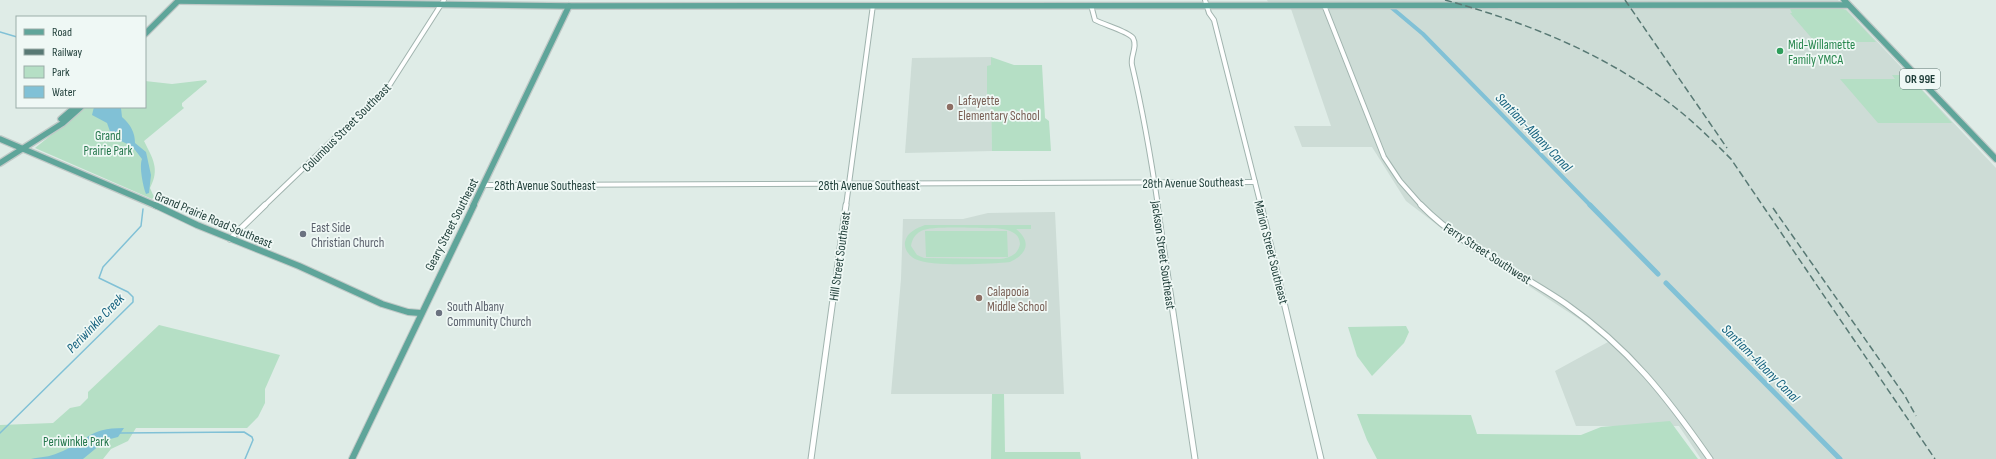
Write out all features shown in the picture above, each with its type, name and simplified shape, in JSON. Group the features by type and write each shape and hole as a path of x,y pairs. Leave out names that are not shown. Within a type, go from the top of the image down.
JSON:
{"main road":[{"name":"OR 99E","path":"1844,0 1996,159"},
{"path":"146,33 178,1 873,5 1091,5 1206,2 1284,5 1848,5"},
{"name":"Geary Street Southeast","path":"352,459 451,249 484,185 570,3"},
{"path":"57,125 59,121 74,108"},
{"path":"0,163 57,125 63,123 80,108"},
{"name":"Grand Prairie Road Southeast","path":"0,139 230,239 319,274 402,312 420,314"}],"street":[{"name":"Columbus Street Southeast","path":"230,239 389,86 443,2"},
{"name":"Marion Street Southeast","path":"1206,2 1209,13 1214,20 1321,459"},
{"name":"Hill Street Southeast","path":"811,459 873,5"},
{"name":"Jackson Street Southeast","path":"1091,5 1092,14 1096,20 1105,26 1125,32 1134,41 1136,46 1132,60 1145,121 1195,459"},
{"name":"Ferry Street Southwest","path":"1324,5 1384,157 1396,177 1408,192 1431,216 1464,240 1542,288 1603,331 1633,359 1657,386 1710,459"},
{"name":"28th Avenue Southeast","path":"484,185 849,185 1254,182"}],"shaded area":[{"path":"1267,0 1838,0 1996,168 1996,459 1701,459 1679,426 1576,426 1555,371 1608,342 1582,321 1449,234 1406,201 1372,147 1302,147 1294,126 1331,126 1289,3 1268,2"},
{"name":"Lafayette Elementary School","path":"991,57 992,151 905,153 912,58"},
{"name":"Calapooia Middle School","path":"1055,212 1064,394 891,394 901,279 903,219 963,219 988,213"}],"green space":[{"path":"1790,9 1846,10 1876,42 1815,42 1790,13 1792,13"},
{"path":"991,57 1014,65 1042,65 1045,118 1049,121 1051,151 992,151 991,97 987,97 987,66 991,65"},
{"path":"1892,75 1908,75 1952,123 1878,123 1840,79 1895,79"},
{"name":"Grand Prairie Park","path":"206,80 207,82 182,103 184,108 144,141 150,153 155,170 155,175 150,188 154,197 152,199 35,148 85,108 146,108 146,81 172,84"},
{"path":"925,225 1031,225 1031,229 1016,229 1026,243 1024,251 1016,259 1010,262 947,264 923,262 913,258 907,252 905,242 908,236 913,231","holes":["993,228 1011,231 1019,239 1019,248 1010,257 1000,259 924,258 917,255 911,246 915,236 921,231 927,229"]},
{"path":"925,231 1007,231 1008,257 926,257"},
{"name":"Periwinkle Park","path":"159,325 280,355 265,389 265,403 258,417 247,428 136,428 128,441 111,449 103,459 0,459 0,425 53,423 70,408 80,406 88,398 88,392"},
{"path":"1406,326 1409,332 1404,343 1372,376 1357,356 1348,327"},
{"path":"992,394 1004,394 1005,452 1080,452 1081,459 991,459"},
{"path":"1357,414 1471,415 1477,434 1581,435 1601,427 1670,421 1698,459 1377,459 1367,440"}],"water":[{"path":"94,108 121,108 122,117 132,129 135,143 146,152 151,175 149,193 146,194 143,181 141,171 142,159 132,146 112,137 107,123 92,115"},
{"path":"124,428 118,437 106,440 83,459 31,459 48,456 68,449 88,436 102,430"}],"waterway":[{"name":"Santiam-Albany Canal","path":"1392,8 1423,34 1591,206"},
{"name":"Periwinkle Creek","path":"0,32 16,37"},
{"name":"Santiam-Albany Canal","path":"1590,205 1658,274"},
{"name":"Periwinkle Creek","path":"0,433 133,302 133,297 128,292 99,278 103,267 141,226 143,209"},
{"name":"Santiam-Albany Canal","path":"1666,283 1840,459"},
{"name":"Periwinkle Creek","path":"120,433 244,432 252,437 253,440 245,459"}],"railway":[{"path":"1445,0 1504,18 1561,40 1589,54 1642,84 1668,102 1701,129 1731,159 1935,459"},
{"path":"1625,0 1727,148"},
{"path":"1773,208 1905,396 1916,416"}],"place":[{"name":"Mid-Willamette Family YMCA","path":"1780,51"},
{"name":"Lafayette Elementary School","path":"950,107"},
{"name":"East Side Christian Church","path":"303,234"},
{"name":"Calapooia Middle School","path":"979,298"},
{"name":"South Albany Community Church","path":"439,313"}]}
